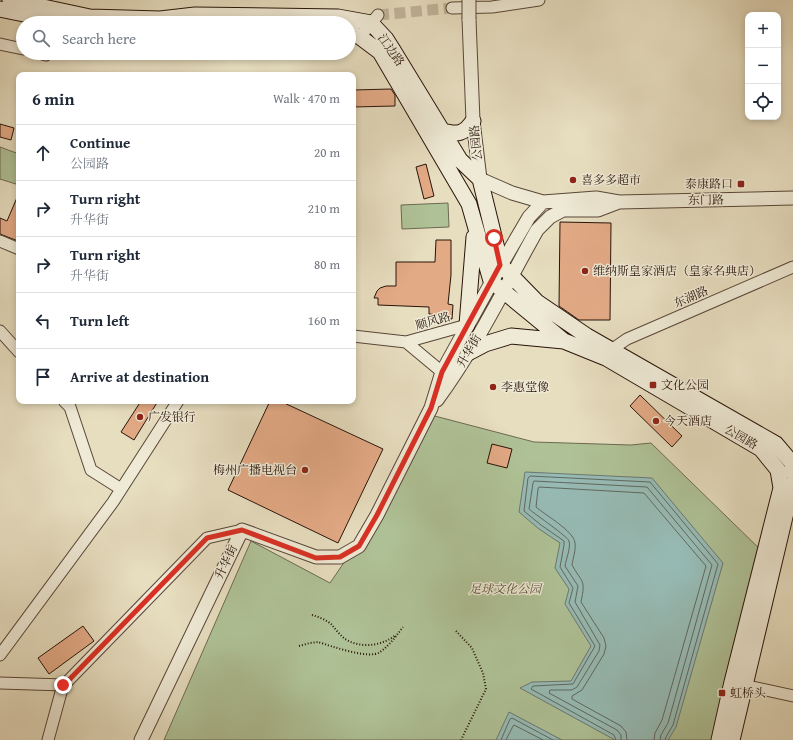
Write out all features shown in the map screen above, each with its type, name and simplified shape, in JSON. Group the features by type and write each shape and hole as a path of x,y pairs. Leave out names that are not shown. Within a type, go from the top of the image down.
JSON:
{"main road":[{"name":"江边路","path":"10,0 85,16"},
{"path":"0,9 34,16"},
{"name":"江边路","path":"186,16 266,16"},
{"name":"江边路","path":"356,18 375,19 460,160 480,179"},
{"name":"江边路","path":"356,36 380,52 469,204 491,281"},
{"path":"442,131 460,133 468,129 473,121"},
{"name":"公园路","path":"480,179 500,265 536,302 608,354 789,467 781,488 732,682 719,740"},
{"path":"467,325 475,228"},
{"name":"公园路","path":"491,281 564,341 608,354"},
{"path":"468,353 485,344 511,336 564,341"},
{"path":"732,740 793,483"}],"street":[{"name":"公园路","path":"469,0 473,121 480,179"},
{"path":"452,8 492,7 539,0"},
{"path":"356,33 375,19"},
{"path":"0,44 16,47"},
{"path":"480,179 512,193 543,202 529,217 500,265"},
{"name":"东门路","path":"543,202 596,198 619,202 793,198"},
{"name":"东门路","path":"511,276 537,230 550,217 563,210 598,210 619,202"},
{"path":"0,241 16,248"},
{"name":"升华街","path":"142,740 242,530 316,558 340,557 359,546 377,515 431,408 442,372 500,265"},
{"name":"东湖路","path":"608,354 627,339 793,267"},
{"name":"升华街","path":"431,408 454,377 511,276"},
{"name":"顺风路","path":"356,336 406,342 467,325"},
{"path":"0,331 16,349"},
{"name":"顺风路","path":"406,342 442,372"},
{"path":"67,404 70,408 91,470 121,490"},
{"path":"0,655 121,490 176,404"},
{"path":"48,740 63,685 207,538 242,530"},
{"path":"732,682 793,696"},
{"path":"0,683 63,685"}],"path":[{"path":"312,615 332,625 346,639 364,645 386,642 397,634"},
{"path":"298,646 318,642 366,656 379,653 392,643 403,627"},
{"path":"456,631 472,648 483,673 486,689 460,740"}],"green space":[{"path":"0,147 16,153 16,184 0,179"},
{"path":"448,203 449,227 402,229 401,205"},
{"name":"足球文化公园","path":"427,414 534,442 631,445 651,443 767,556 722,740 164,740 251,541 330,583 371,523"}],"water":[{"path":"525,472 652,478 723,563 676,727 668,740 615,740 520,688 532,682 571,681 591,646 565,604 569,589 555,568 560,543 539,529 519,512"},
{"path":"509,712 562,740 496,740"}],"building":[{"path":"391,89 395,95 395,106 356,107 356,90"},
{"path":"0,124 14,128 11,140 0,137"},
{"path":"426,164 434,196 424,199 416,167"},
{"path":"16,200 16,240 0,234 0,218 7,221"},
{"name":"维纳斯皇家酒店（皇家名典店）","path":"560,222 611,223 610,320 579,320 559,306"},
{"path":"436,240 451,240 451,275 448,304 453,305 452,319 439,318 439,315 429,314 429,307 378,305 378,298 374,298 377,291 386,286 396,286 396,262 435,262"},
{"name":"今天酒店","path":"640,395 682,436 672,447 630,406"},
{"name":"广发银行","path":"139,404 156,404 134,440 121,432"},
{"name":"梅州广播电视台","path":"269,404 286,404 383,449 338,543 228,490"},
{"path":"492,444 512,449 507,468 487,463"},
{"path":"83,626 94,641 49,674 38,658"}],"tunnel":[{"path":"378,15 452,8"}],"place":[{"name":"喜多多超市","path":"573,180"},
{"name":"泰康路口","path":"741,184"},
{"name":"维纳斯皇家酒店（皇家名典店）","path":"585,271"},
{"name":"文化公园","path":"653,385"},
{"name":"李惠堂像","path":"493,387"},
{"name":"广发银行","path":"140,417"},
{"name":"今天酒店","path":"656,421"},
{"name":"梅州广播电视台","path":"305,470"},
{"name":"虹桥头","path":"722,693"}],"route":[{"path":"63,685 207,538 242,530 316,558 340,557 359,546 377,515 431,408 442,372 500,265 494,238"}]}
